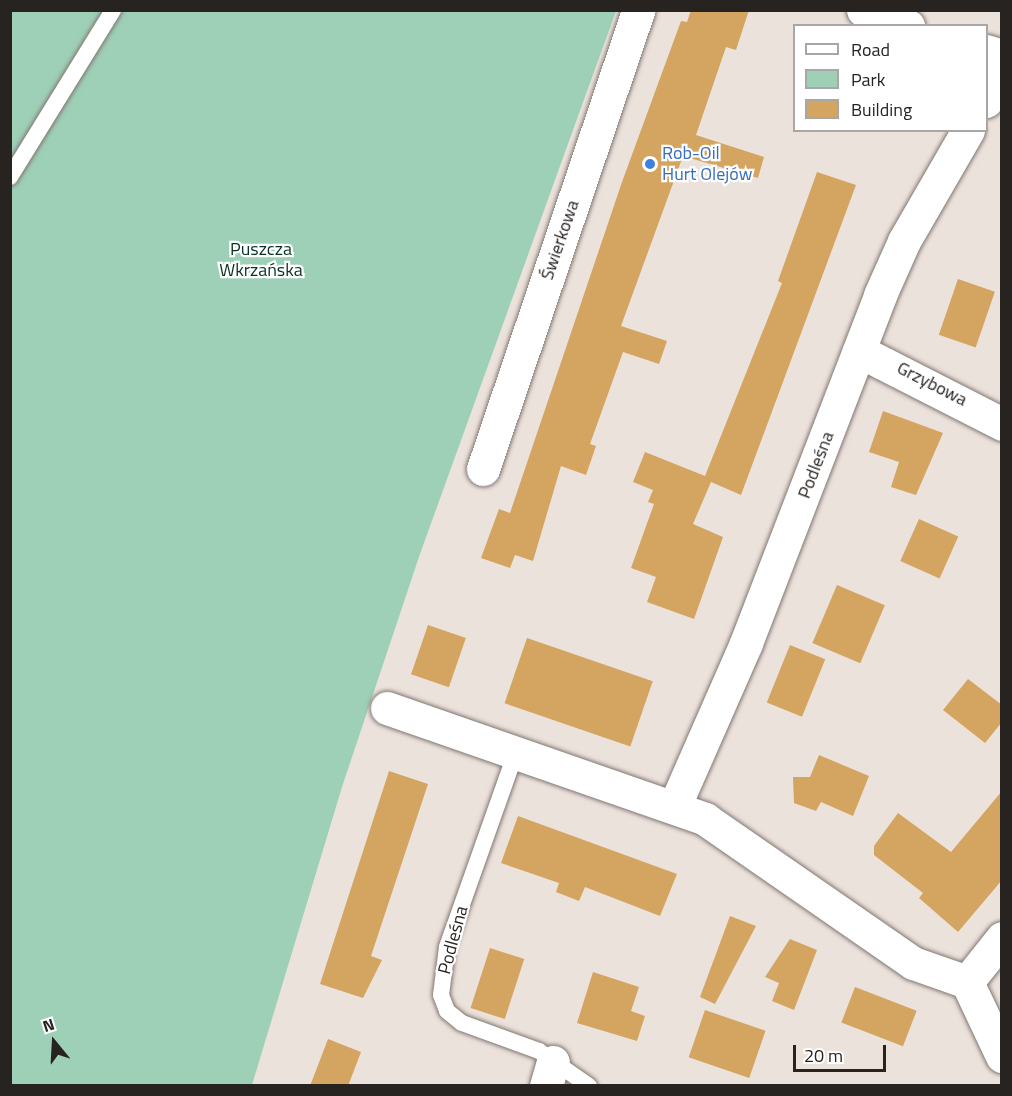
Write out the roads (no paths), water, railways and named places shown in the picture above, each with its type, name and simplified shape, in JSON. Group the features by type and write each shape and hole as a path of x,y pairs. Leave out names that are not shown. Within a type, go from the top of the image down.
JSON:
{"street":[{"name":"Świerkowa","path":"483,469 638,10"},
{"path":"863,10 902,24"},
{"path":"988,98 1002,76"},
{"name":"Podleśna","path":"675,806 746,643 859,351 904,242 967,132"},
{"name":"Grzybowa","path":"859,351 1002,424"},
{"path":"387,708 675,806 729,832 913,963 967,982 1002,1056"},
{"path":"967,982 1002,938"}],"lane":[{"path":"10,177 113,10"},
{"name":"Podleśna","path":"516,752 447,947 441,994 447,1011 462,1023 539,1051 549,1074 589,1086"}],"place":[{"name":"Rob-Oil Hurt Olejów","path":"650,164"}],"park label":[{"name":"Puszcza Wkrzańska","path":"261,260"}]}
